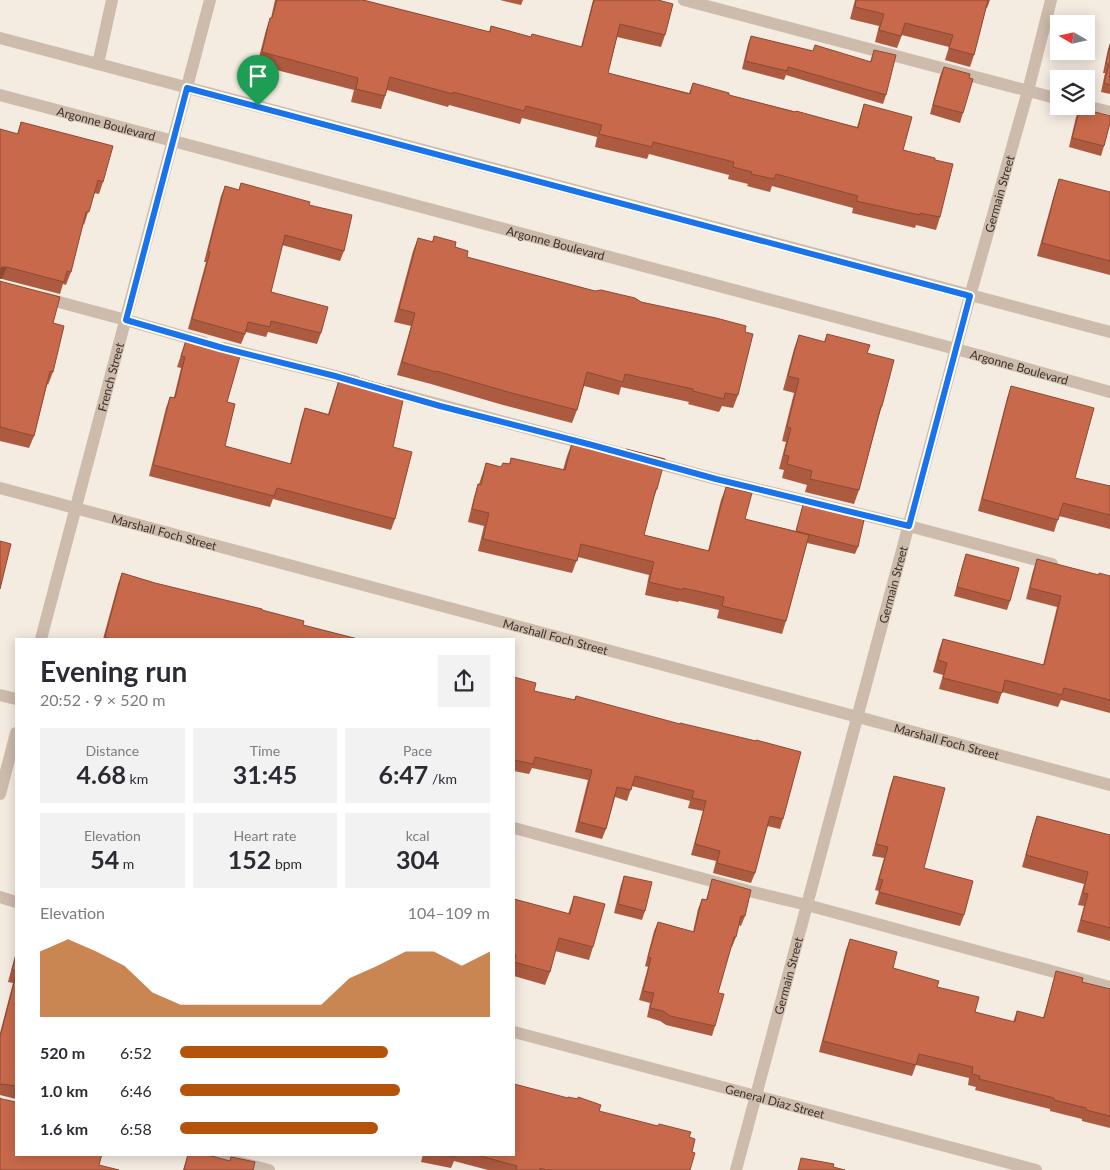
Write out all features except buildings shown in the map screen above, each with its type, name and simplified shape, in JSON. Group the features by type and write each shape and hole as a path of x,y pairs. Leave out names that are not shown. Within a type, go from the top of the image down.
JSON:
{"street":[{"path":"98,64 112,0"},
{"name":"French Street","path":"41,638 210,0"},
{"path":"684,0 1050,97"},
{"name":"Germain Street","path":"736,1170 1051,0"},
{"path":"0,38 1110,332"},
{"name":"Argonne Boulevard","path":"0,95 956,349 1110,392"},
{"path":"1095,108 1110,112"},
{"path":"29,295 716,479 909,526 1062,567"},
{"name":"Marshall Foch Street","path":"0,488 858,716 1110,785"},
{"path":"0,695 15,699"},
{"path":"0,794 15,737"},
{"path":"515,828 1110,987"},
{"path":"0,897 15,902"},
{"name":"General Diaz Street","path":"515,1032 1036,1170"},
{"path":"213,1156 269,1170"}],"route":[{"path":"187,88 258,106 970,296 909,526 716,479 440,406 335,376 223,348 126,320 187,88"}]}
